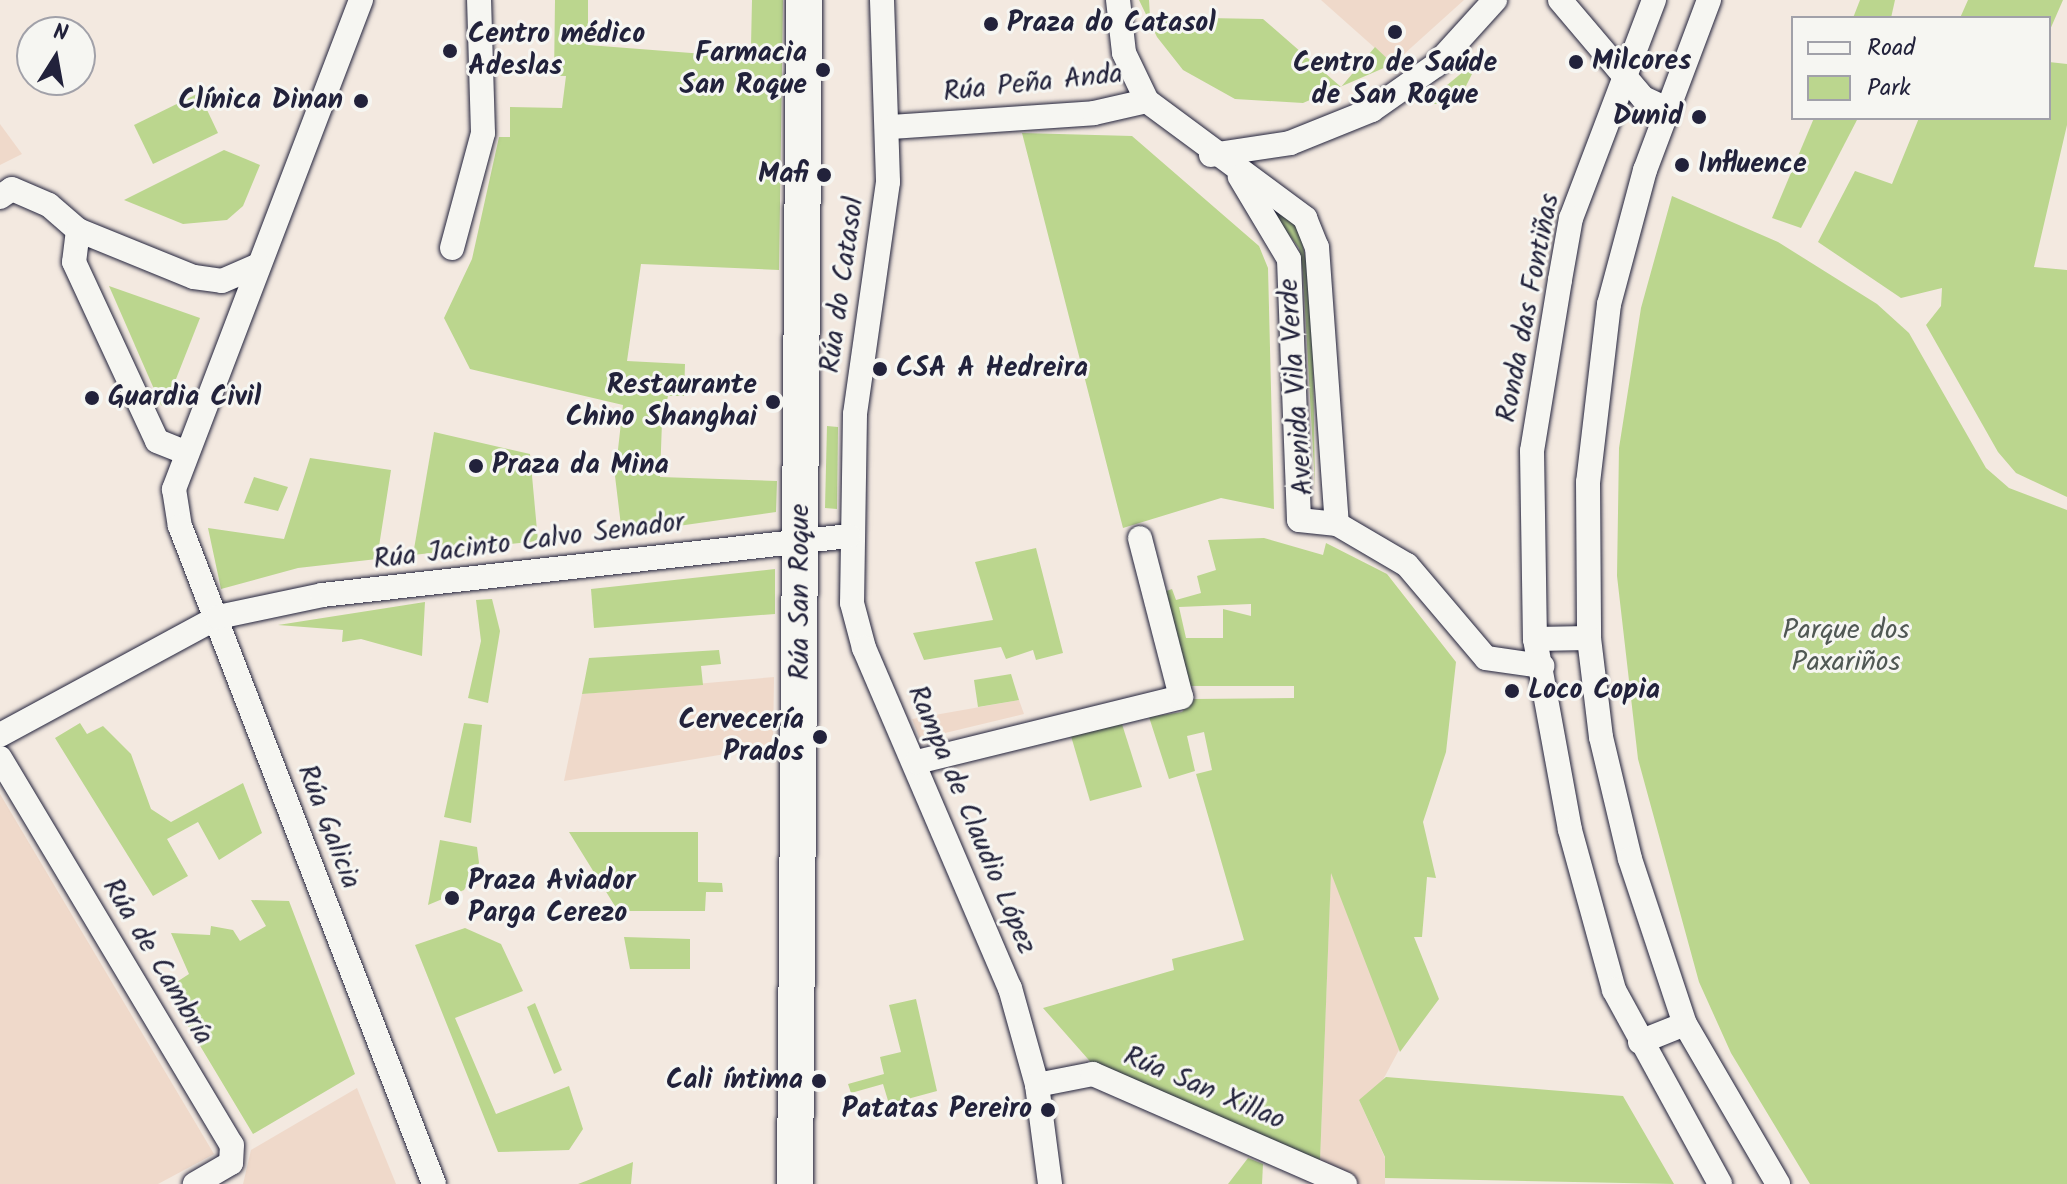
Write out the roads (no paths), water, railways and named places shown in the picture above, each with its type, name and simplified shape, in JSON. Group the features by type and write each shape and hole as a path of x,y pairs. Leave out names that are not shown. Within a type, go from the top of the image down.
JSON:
{"street":[{"path":"78,230 74,262 157,441 187,453 361,0"},
{"path":"452,248 483,133 479,0"},
{"name":"Rúa San Roque","path":"795,1184 804,0"},
{"name":"Rúa do Catasol","path":"851,579 849,536 855,414 891,127 882,0"},
{"path":"1118,0 1124,53 1147,101"},
{"path":"1211,155 1290,143 1372,110 1436,65 1495,0"},
{"path":"1560,0 1643,98 1667,109"},
{"name":"Ronda das Fontiñas","path":"1654,0 1571,218 1532,451 1535,639 1570,830 1614,990 1720,1184"},
{"path":"1709,0 1667,109 1609,304 1596,386 1589,638 1601,737 1630,859 1685,1024 1778,1184"},
{"name":"Rúa Peña Anda","path":"891,127 1094,113 1147,101 1211,155"},
{"name":"Avenida Vila Verde","path":"1211,155 1240,177 1278,193 1305,218 1317,247 1337,524 1299,520 1289,259 1240,177"},
{"path":"0,197 12,189 49,205 78,230 194,277 222,281 259,265"},
{"name":"Rúa Galicia","path":"187,453 174,489 180,526 218,617 434,1184"},
{"path":"1337,524 1407,565 1486,658 1542,666"},
{"name":"Rúa Jacinto Calvo Senador","path":"0,735 218,617 322,595 802,538 849,536"},
{"path":"917,762 1181,697 1140,538"},
{"name":"Rampa de Claudio López","path":"851,579 864,648 917,762 1010,988 1037,1085 1050,1184"},
{"path":"1535,639 1589,638"},
{"name":"Rúa de Cambría","path":"0,758 232,1145 231,1163 195,1184"},
{"path":"1640,1042 1685,1024"},
{"name":"Rúa San Xillao","path":"1037,1085 1093,1074 1345,1184"}],"place":[{"name":"Praza do Catasol","path":"991,24"},
{"name":"Centro de Saúde de San Roque","path":"1395,32"},
{"name":"Centro médico Adeslas","path":"450,51"},
{"name":"Milcores","path":"1576,62"},
{"name":"Farmacia San Roque","path":"823,70"},
{"name":"Clínica Dinan","path":"361,101"},
{"name":"Dunid","path":"1699,117"},
{"name":"Influence","path":"1682,165"},
{"name":"Mafi","path":"824,175"},
{"name":"CSA A Hedreira","path":"880,369"},
{"name":"Guardia Civil","path":"92,398"},
{"name":"Restaurante Chino Shanghai","path":"773,402"},
{"name":"Praza da Mina","path":"476,466"},
{"name":"Loco Copia","path":"1512,691"},
{"name":"Cervecería Prados","path":"820,737"},
{"name":"Praza Aviador Parga Cerezo","path":"452,898"},
{"name":"Cali íntima","path":"819,1081"},
{"name":"Patatas Pereiro","path":"1048,1110"}],"park label":[{"name":"Parque dos Paxariños","path":"1846,647"}]}
